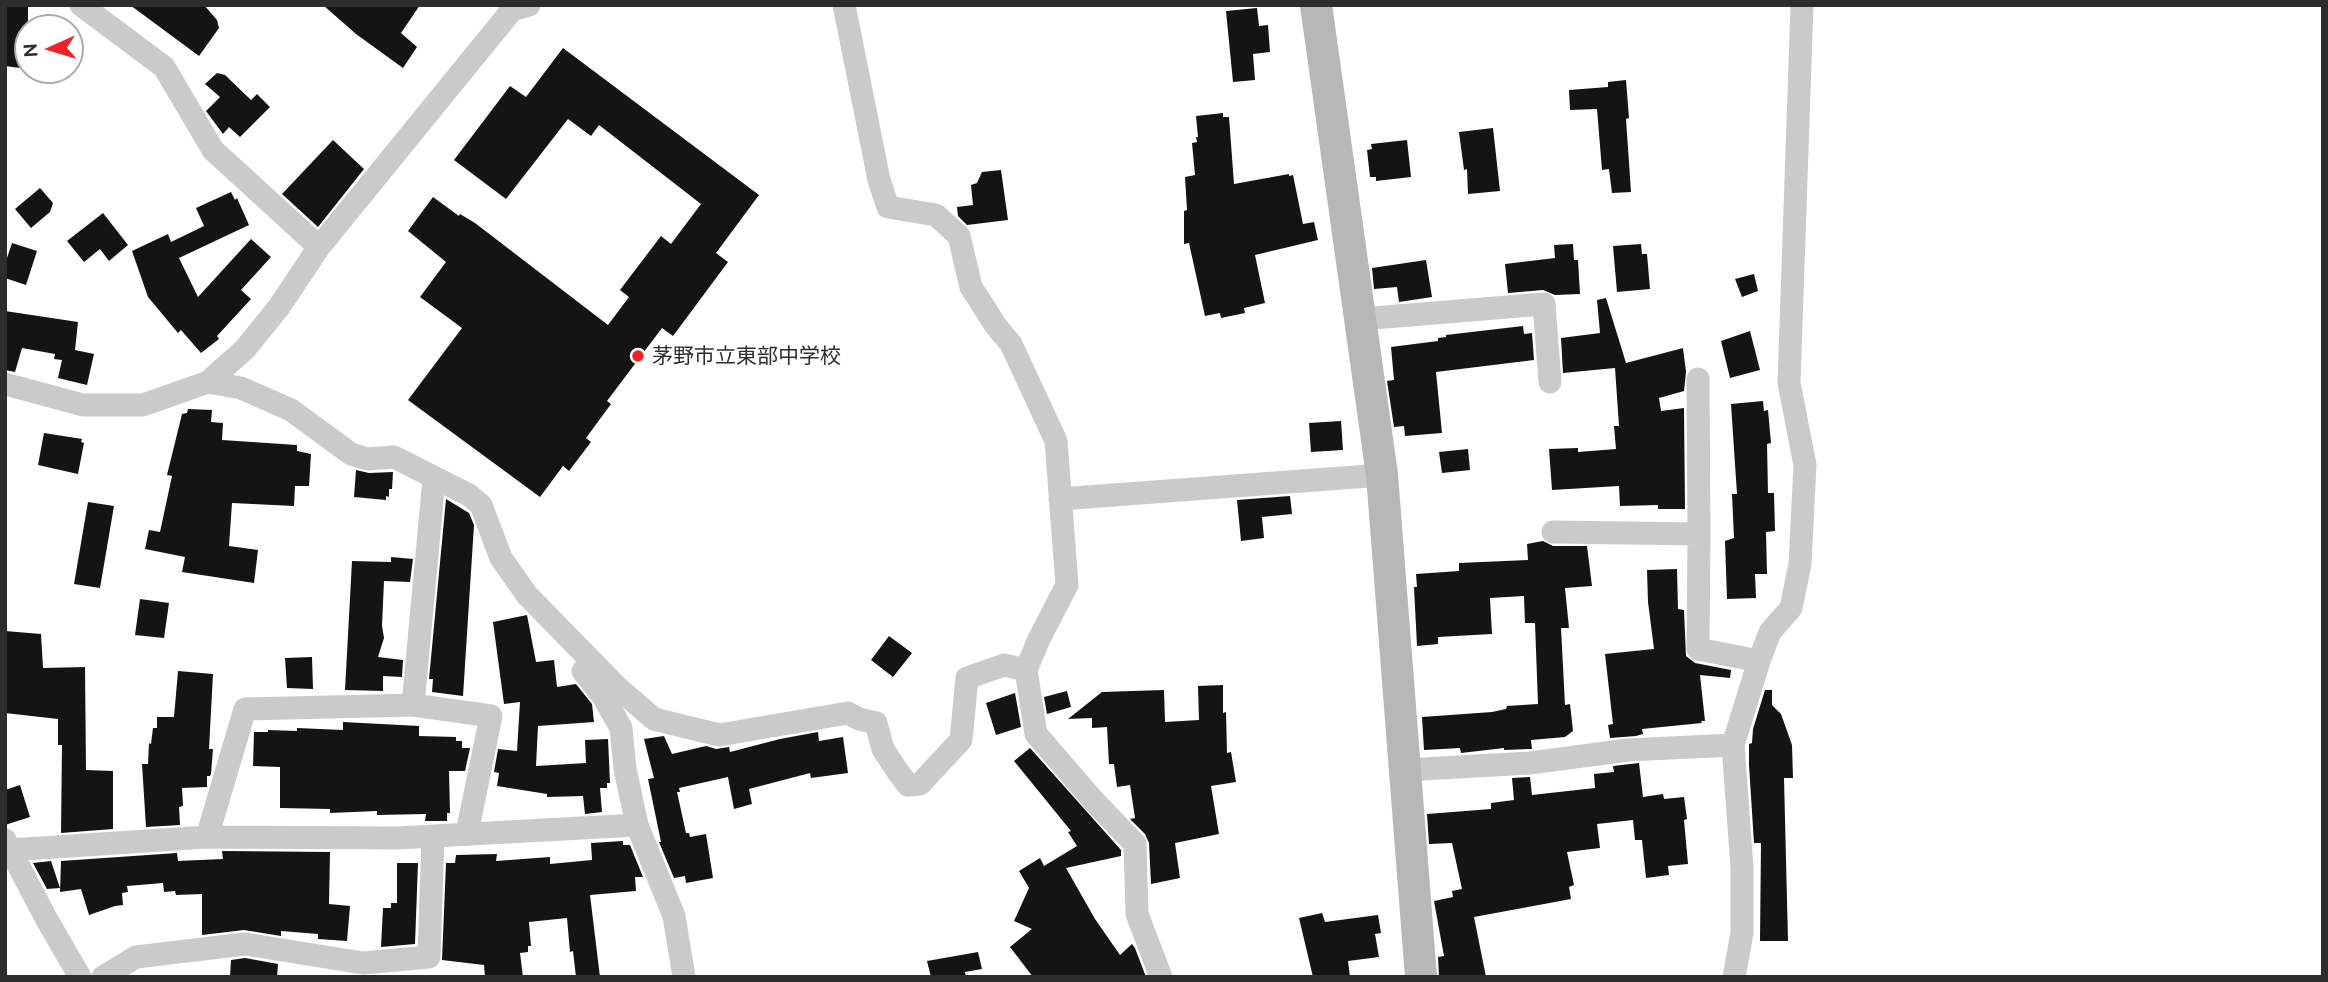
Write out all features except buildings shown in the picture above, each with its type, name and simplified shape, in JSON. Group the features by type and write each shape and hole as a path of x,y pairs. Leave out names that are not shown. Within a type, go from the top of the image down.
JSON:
{"street":[{"path":"81,5 164,67 214,150 319,247"},
{"path":"5,384 83,405 142,405 208,382 245,349 279,307 319,247 512,10 529,5"},
{"path":"844,5 879,180 888,206 936,215 958,236 971,287 1011,344 1056,441 1067,585 1026,670 1036,734 1135,844 1137,914 1161,977"},
{"path":"1316,5 1382,475 1421,977"},
{"path":"1734,977 1742,933 1742,868 1733,745 1770,632 1791,608 1800,564 1805,465 1789,383 1801,5"},
{"path":"1361,319 1544,304 1550,382"},
{"path":"1698,379 1698,649 1759,660"},
{"path":"208,382 241,388 291,410 351,454 368,459 394,457 469,495 481,505 501,558 527,595 618,688 654,719 719,735 848,713 876,723 883,749 908,785 920,784 961,740 967,678 1004,665 1026,670"},
{"path":"1060,499 1382,475"},
{"path":"413,705 434,479"},
{"path":"1553,532 1699,534"},
{"path":"566,634 562,645 603,696 621,728 625,769 637,825 674,916 684,977"},
{"path":"207,837 245,709 413,705 491,716 467,833"},
{"path":"1405,770 1530,763 1628,750 1733,745"},
{"path":"80,977 8,845 207,837 373,838 637,825"},
{"path":"103,977 136,957 245,944 363,963 429,957 433,835"}],"place":[{"name":"茅野市立東部中学校","path":"638,356"}]}
